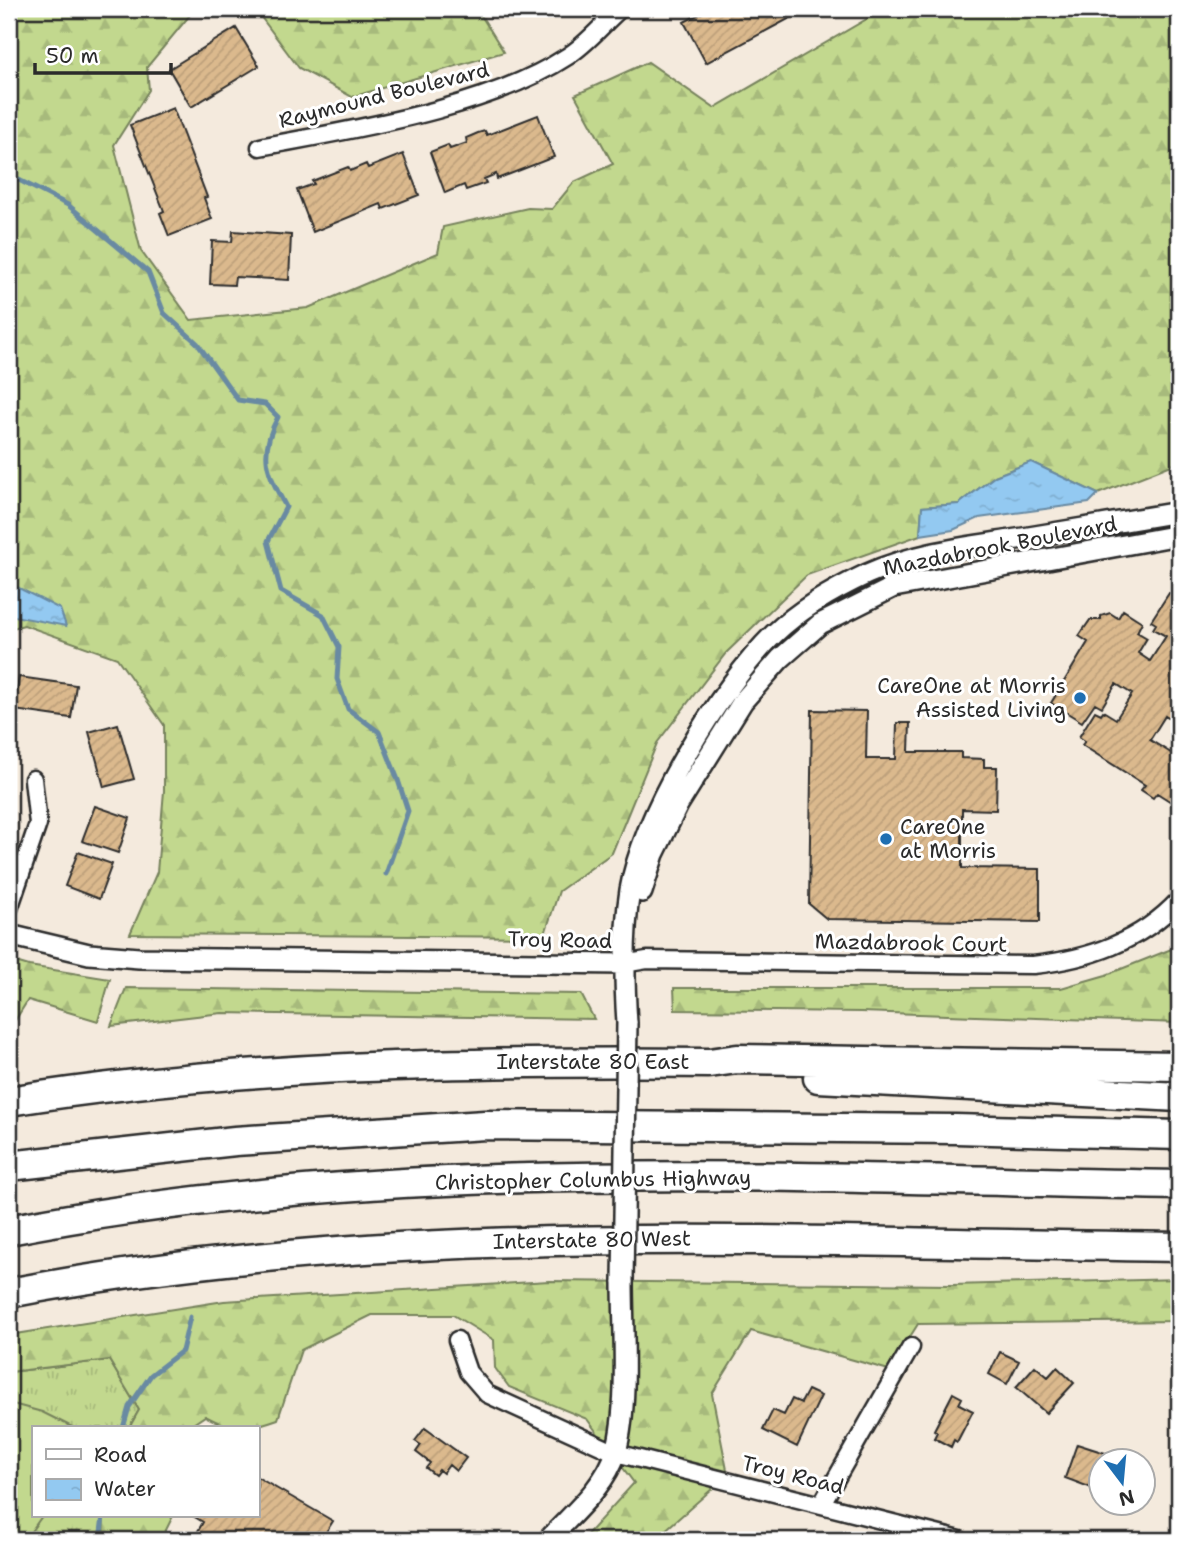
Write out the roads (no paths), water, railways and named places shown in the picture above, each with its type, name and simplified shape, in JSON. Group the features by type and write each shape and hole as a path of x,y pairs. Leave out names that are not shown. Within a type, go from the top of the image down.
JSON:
{"highway":[{"name":"Interstate 80 East","path":"9,1101 137,1085 372,1066 609,1060 709,1063 737,1059 1179,1066"},
{"path":"709,1063 738,1074 1179,1097"},
{"path":"9,1166 235,1141 485,1125 956,1129 1179,1135"},
{"name":"Christopher Columbus Highway","path":"9,1230 236,1198 380,1184 493,1179 809,1178 1179,1185"},
{"path":"916,1244 1179,1232"},
{"name":"Interstate 80 West","path":"9,1293 214,1261 388,1245 535,1239 1179,1247"}],"street":[{"name":"Raymound Boulevard","path":"260,147 466,101 508,86 569,56 620,9"},
{"name":"Mazdabrook Boulevard","path":"623,964 630,890 642,841 715,709 744,666 776,632 816,602 868,574 917,557 1179,512"},
{"name":"Mazdabrook Boulevard","path":"623,964 654,854 678,805 743,701 780,659 820,624 894,587 1179,535"},
{"path":"9,909 38,824 33,779"},
{"name":"Mazdabrook Court","path":"623,964 647,960 1033,965 1068,961 1123,943 1148,928 1179,900"},
{"name":"Troy Road","path":"9,935 89,954 139,958 623,964 627,1023 624,1281 621,1417 616,1453"},
{"name":"Troy Road","path":"457,1340 468,1372 487,1394 616,1453 960,1540"},
{"path":"821,1505 911,1347"},
{"path":"548,1540 599,1482 616,1453"}],"water":[{"path":"1031,462 1098,494 1089,503 979,518 953,530 920,535 922,507 959,504 995,476"},
{"path":"9,583 60,609 66,626 9,615"}],"waterway":[{"path":"9,175 68,205 148,272 164,313 197,343 238,400 265,404 278,417 268,442 267,463 286,507 268,541 281,591 323,615 339,647 337,679 348,709 379,732 398,780 408,811 386,874"},
{"path":"124,1426 129,1407 151,1375 182,1351 190,1317"},
{"path":"100,1540 103,1518"}],"place":[{"name":"CareOne at Morris Assisted Living","path":"1080,698"},
{"name":"CareOne at Morris","path":"886,839"}]}
